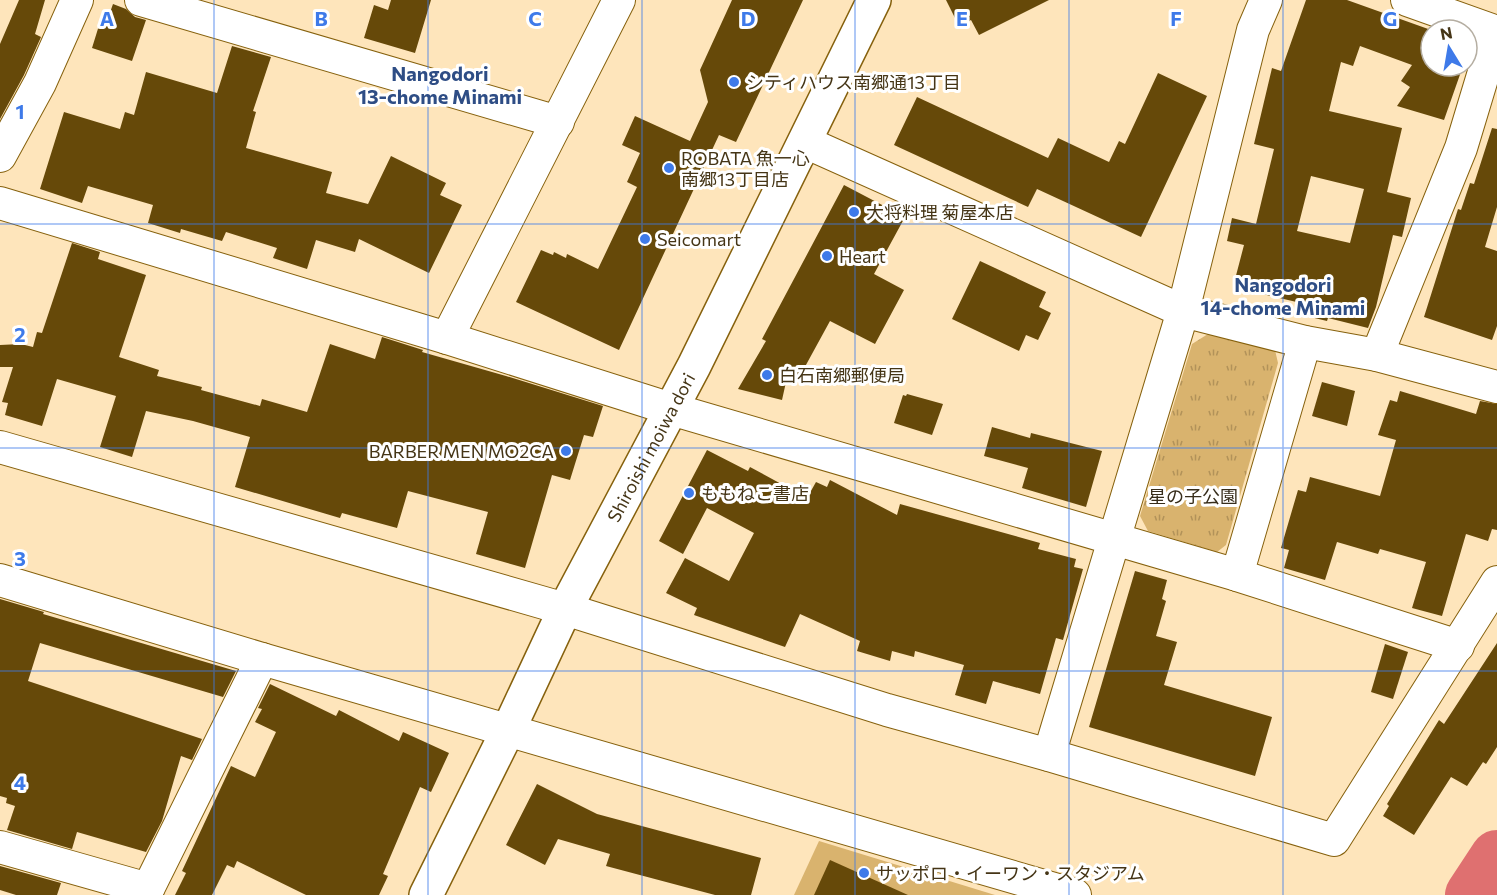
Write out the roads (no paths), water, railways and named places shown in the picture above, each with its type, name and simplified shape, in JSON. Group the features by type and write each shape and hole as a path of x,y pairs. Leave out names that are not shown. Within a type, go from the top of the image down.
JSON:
{"main road":[{"name":"Shiroishi moiwa dori","path":"426,895 565,609 671,409 874,0"}],"street":[{"path":"0,156 40,83 77,0"},
{"path":"141,0 558,122"},
{"path":"447,338 620,0"},
{"path":"1049,755 1183,311 1253,30 1266,0"},
{"path":"1377,355 1461,148 1497,32 1407,0"},
{"path":"805,142 1183,311 1305,342 1377,355 1497,387"},
{"path":"0,202 447,338 671,409 1237,574 1458,646"},
{"path":"1237,574 1305,342"},
{"path":"0,447 565,609 887,710 1049,755 1334,840 1497,582"},
{"path":"0,580 262,659 511,724 1075,895"},
{"path":"0,847 147,892 262,659"}],"waterway":[{"path":"1472,895 1497,857"}],"place":[{"name":"シティハウス南郷通13丁目","path":"734,82"},
{"name":"ROBATA 魚一心 南郷13丁目店","path":"669,168"},
{"name":"大将料理 菊屋本店","path":"854,212"},
{"name":"Seicomart","path":"645,239"},
{"name":"Heart","path":"827,256"},
{"name":"白石南郷郵便局","path":"767,375"},
{"name":"BARBER MEN MO2CA","path":"566,451"},
{"name":"ももねこ書店","path":"689,493"},
{"name":"サッポロ・イーワン・スタジアム","path":"864,873"}],"district":[{"name":"Nangodori 13-chome Minami","path":"440,84"},
{"name":"Nangodori 14-chome Minami","path":"1283,296"}],"park label":[{"name":"星の子公園","path":"1193,496"}]}
